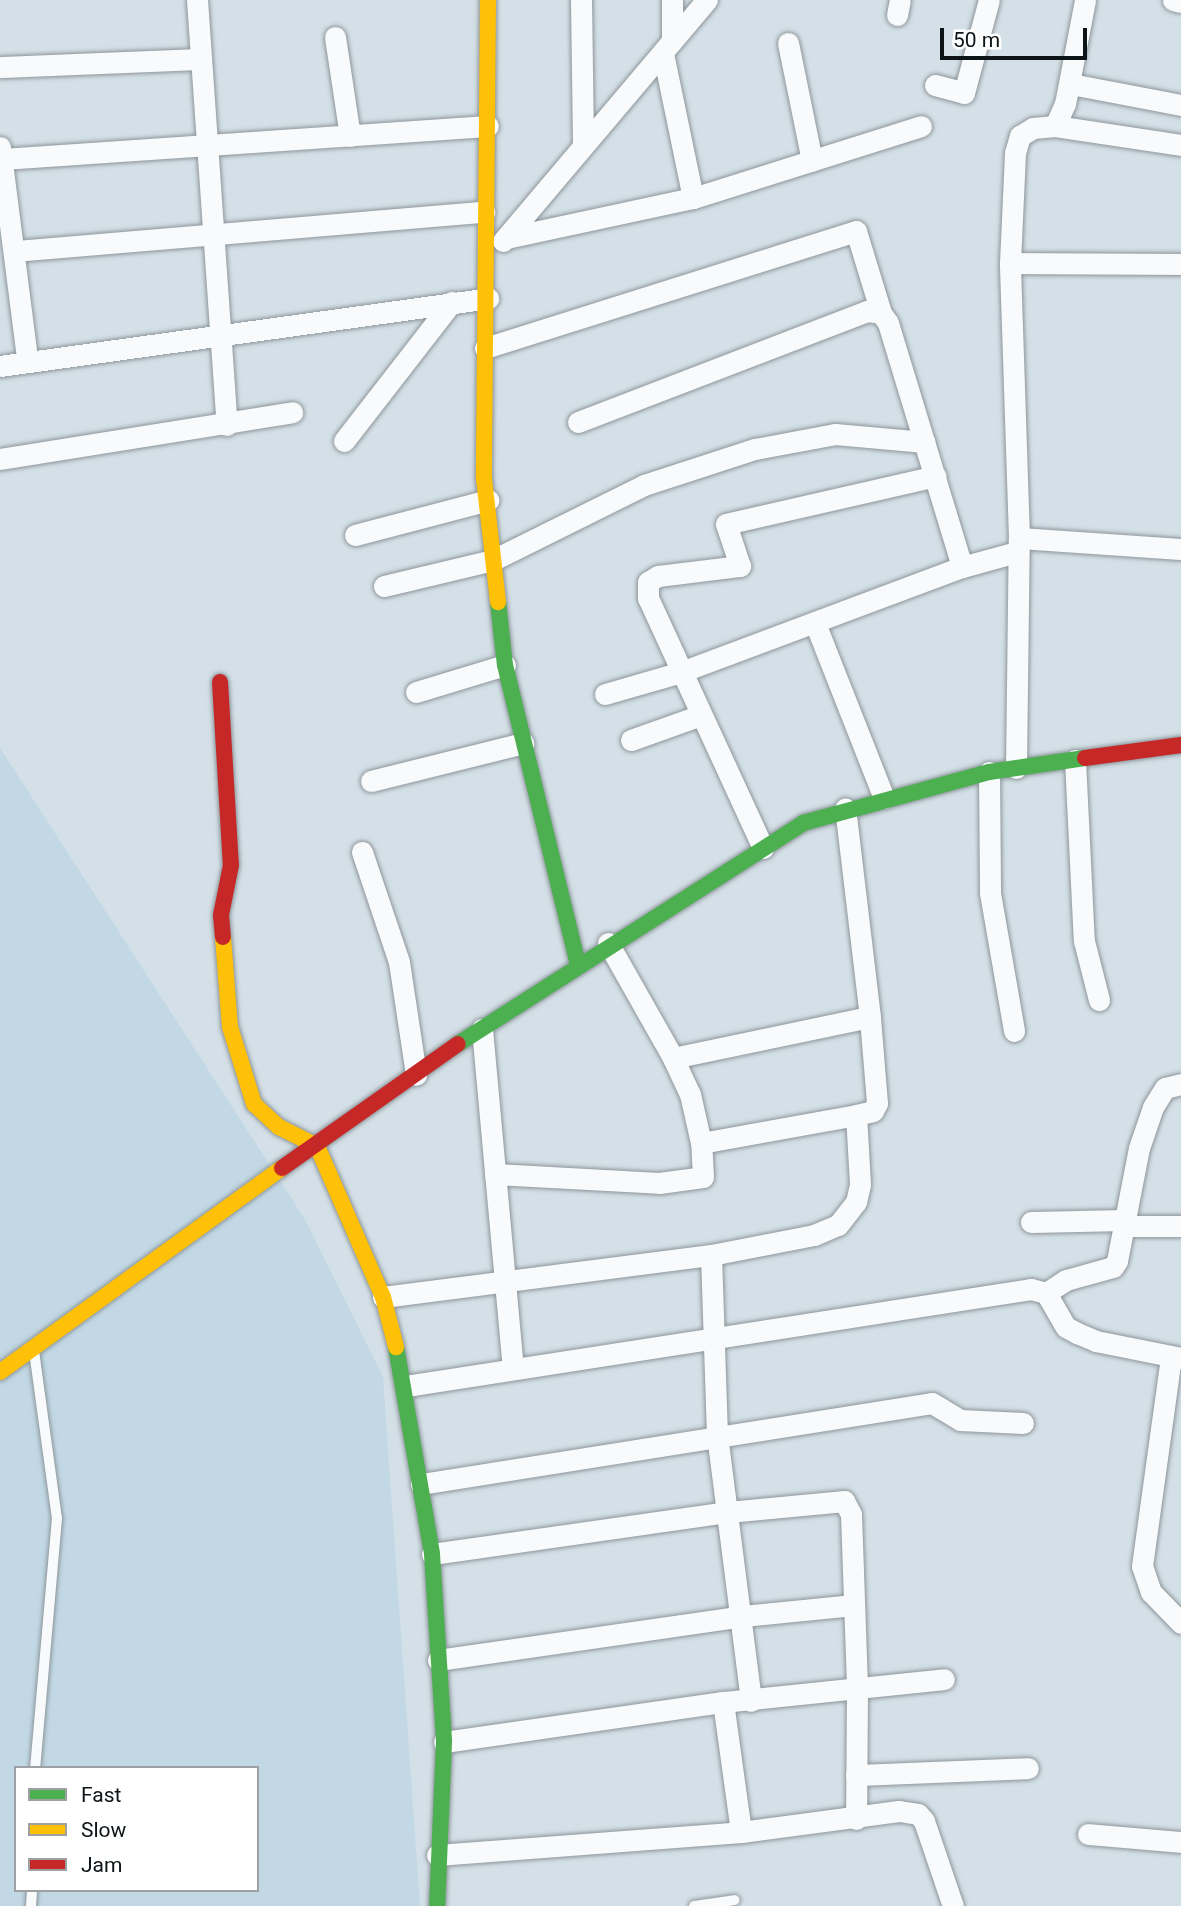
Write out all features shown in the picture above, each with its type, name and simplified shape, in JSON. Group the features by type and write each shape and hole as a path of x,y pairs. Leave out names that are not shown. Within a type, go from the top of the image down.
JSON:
{"street":[{"path":"197,0 227,425"},
{"path":"488,0 488,126 484,212 488,298 485,348 488,500 493,560 505,665 577,961"},
{"path":"581,0 583,144"},
{"path":"672,0 667,47 693,198"},
{"path":"486,252 506,238 707,0"},
{"path":"935,85 964,93 989,0"},
{"path":"1055,126 1071,84 1085,0"},
{"path":"1173,0 1181,2"},
{"path":"335,37 350,136"},
{"path":"788,43 812,161"},
{"path":"0,66 201,59"},
{"path":"1071,84 1181,105"},
{"path":"27,359 1,153 207,145 488,126"},
{"path":"506,238 693,198 921,126"},
{"path":"1016,768 1018,545 1010,263 1015,153 1027,132 1055,126 1181,145"},
{"path":"15,251 484,212"},
{"path":"485,348 856,231 936,476 962,567"},
{"path":"1010,263 1181,264"},
{"path":"0,366 27,359 488,298"},
{"path":"344,441 452,302"},
{"path":"578,422 867,311 881,313"},
{"path":"0,459 227,425 292,412"},
{"path":"384,586 493,560 644,485 755,449 835,434 925,442"},
{"path":"763,848 648,598 648,582 658,576 740,566 726,524 936,476"},
{"path":"355,535 488,500"},
{"path":"605,694 681,672 815,624 1018,545 1181,549"},
{"path":"815,624 884,798"},
{"path":"416,692 505,665"},
{"path":"220,682 231,865 221,915 230,1027 254,1104 279,1127 317,1146 383,1297 406,1386 432,1554 444,1742 437,1855 437,1906"},
{"path":"631,740 701,715"},
{"path":"371,781 523,743"},
{"path":"0,1373 34,1351 121,1280 317,1146 577,961 803,823 845,808 989,772 1181,745"},
{"path":"1075,760 1084,941 1099,1000"},
{"path":"989,772 990,892 1014,1031"},
{"path":"701,1143 856,1115 873,1111 877,1103 870,1017 845,808"},
{"path":"362,852 399,962 416,1075"},
{"path":"495,1174 659,1183 703,1177 701,1143 690,1094 673,1058 608,943"},
{"path":"673,1058 870,1017"},
{"path":"482,1029 513,1369"},
{"path":"406,1386 711,1338 888,1314 1011,1291 1046,1293 1066,1280 1114,1267 1139,1148 1153,1107 1165,1088 1181,1084"},
{"path":"383,1297 711,1255 814,1235 838,1226 856,1202 860,1184 856,1115"},
{"path":"1031,1222 1125,1223 1181,1227"},
{"path":"711,1255 711,1338 717,1435 743,1616 751,1700"},
{"path":"1046,1293 1066,1327 1077,1333 1176,1358 1142,1566 1151,1592 1181,1623"},
{"path":"421,1484 932,1403 960,1420 1023,1423"},
{"path":"432,1554 728,1512 834,1500 850,1504 857,1689 856,1819"},
{"path":"438,1660 743,1616 853,1605"},
{"path":"444,1742 723,1702 944,1679"},
{"path":"723,1702 741,1832"},
{"path":"856,1775 1028,1768"},
{"path":"437,1855 741,1832 856,1819 899,1811 918,1814 953,1906"},
{"path":"1088,1834 1181,1842"}],"lane":[{"path":"34,1351 57,1518 35,1766"},
{"path":"694,1906 735,1900"}],"shaded area":[{"path":"0,748 306,1221 383,1377 420,1906 0,1906"}],"traffic: fast":[{"path":"498,602 505,665 577,961"},
{"path":"458,1044 803,823 989,772 1085,758"},
{"path":"396,1347 432,1554 444,1742 437,1906"}],"traffic: slow":[{"path":"488,0 484,479 498,602"},
{"path":"223,937 230,1027 254,1104 279,1127 317,1146 383,1297 396,1347"},
{"path":"0,1372 282,1168"}],"traffic: jam":[{"path":"220,682 231,865 221,915 223,937"},
{"path":"1085,758 1181,745"},
{"path":"282,1168 458,1044"}]}
